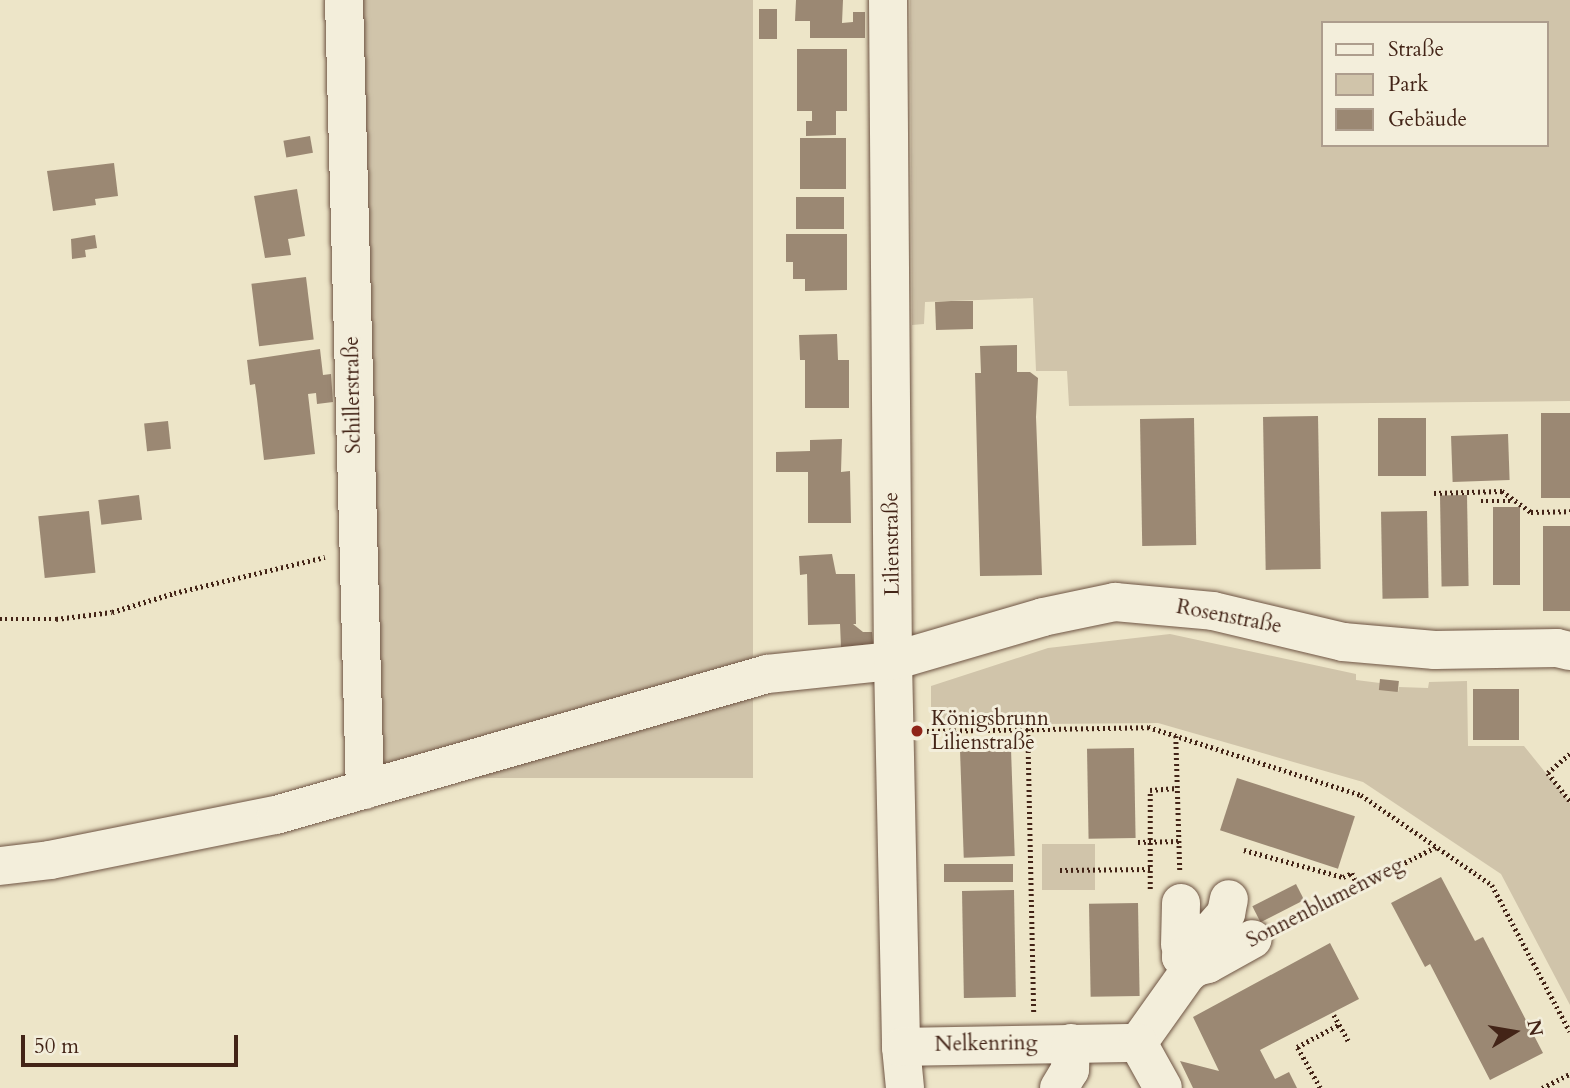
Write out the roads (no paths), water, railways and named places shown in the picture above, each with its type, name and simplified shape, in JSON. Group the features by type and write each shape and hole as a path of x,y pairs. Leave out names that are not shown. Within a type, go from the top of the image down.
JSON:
{"street":[{"name":"Schillerstraße","path":"344,0 365,790"},
{"name":"Lilienstraße","path":"888,0 893,662 901,1047 905,1088"},
{"name":"Rosenstraße","path":"893,662 1042,617 1115,602 1213,611 1343,642 1435,650 1557,648 1570,651"},
{"path":"0,866 50,860 262,818 766,674 893,662"},
{"path":"1166,900 1202,949"},
{"name":"Sonnenblumenweg","path":"1161,1070 1187,974 1202,949 1247,918"},
{"path":"1053,1043 1070,1070 1059,1088"},
{"name":"Nelkenring","path":"901,1047 1053,1043 1161,1070"}],"place":[{"name":"Königsbrunn Lilienstraße","path":"917,731"}]}
